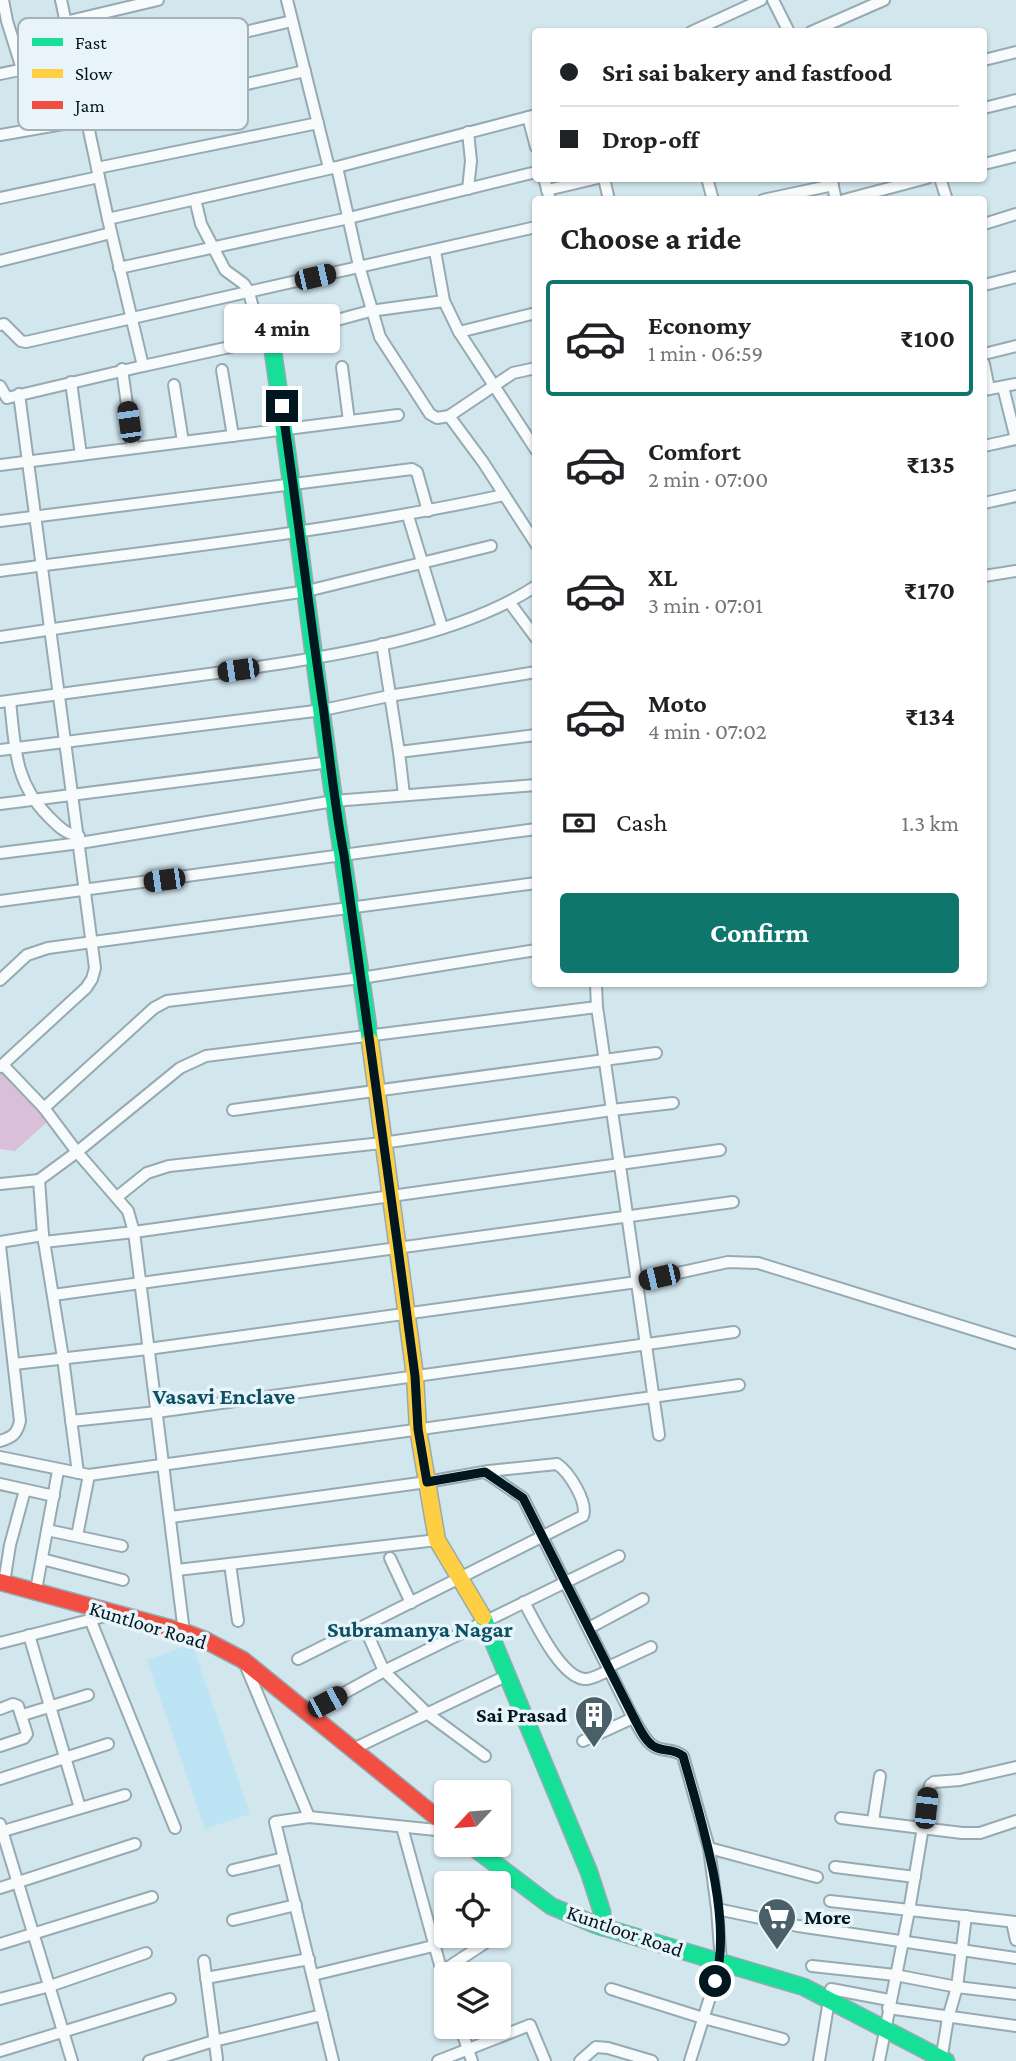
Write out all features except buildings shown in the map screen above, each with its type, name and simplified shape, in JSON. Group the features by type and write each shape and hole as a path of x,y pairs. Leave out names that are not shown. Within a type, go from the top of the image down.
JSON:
{"street":[{"path":"3,0 6,20 18,57"},
{"path":"61,0 64,18"},
{"path":"78,18 122,4 158,0"},
{"path":"287,0 318,122 349,218 370,311 380,337 430,414 437,418 449,416 513,373 532,369"},
{"path":"700,28 761,0"},
{"path":"773,0 787,28"},
{"path":"819,28 876,1"},
{"path":"248,31 292,21"},
{"path":"987,59 1016,52"},
{"path":"0,74 18,70"},
{"path":"248,84 305,71"},
{"path":"987,107 1016,100"},
{"path":"108,219 333,167 532,116"},
{"path":"0,198 318,122"},
{"path":"0,135 29,130"},
{"path":"88,130 143,366"},
{"path":"468,132 471,161 468,189"},
{"path":"987,163 1016,156"},
{"path":"119,268 349,218 532,173"},
{"path":"547,189 579,182"},
{"path":"778,196 832,182"},
{"path":"859,196 911,182"},
{"path":"195,199 201,224 226,270 244,284 249,292 266,339 285,429 314,659 352,908 407,1315 415,1376 418,1429 437,1540 485,1621 589,1872 602,1912 602,1927"},
{"path":"987,223 1016,214"},
{"path":"0,324 4,324 21,341 26,342 532,228"},
{"path":"0,261 111,233"},
{"path":"435,251 444,301 459,332 532,444"},
{"path":"987,284 1016,277"},
{"path":"0,386 7,398 122,369 266,339 370,311 444,301"},
{"path":"459,332 532,314"},
{"path":"987,353 1016,346"},
{"path":"342,367 349,421"},
{"path":"122,369 133,448"},
{"path":"222,370 233,436"},
{"path":"71,382 81,455"},
{"path":"987,389 1016,384"},
{"path":"174,385 183,442"},
{"path":"987,445 1016,439 1003,387"},
{"path":"19,394 95,968 86,988 2,1066 44,1108 77,1152 128,1211 134,1232 141,1283 184,1632"},
{"path":"0,465 398,415"},
{"path":"449,416 532,538"},
{"path":"0,522 293,482 415,469 428,511"},
{"path":"0,571 299,533 408,516 504,495"},
{"path":"987,502 1016,496"},
{"path":"408,516 442,627"},
{"path":"0,637 307,591 491,546"},
{"path":"987,576 1016,571"},
{"path":"80,839 69,835 34,800 26,787 18,766 5,702 314,659 442,627 510,603 532,589"},
{"path":"510,603 532,633"},
{"path":"382,644 404,795"},
{"path":"0,750 323,710 389,696 532,673"},
{"path":"399,752 532,735"},
{"path":"0,804 330,762"},
{"path":"0,853 334,801 532,785"},
{"path":"0,901 532,830"},
{"path":"0,980 27,956 48,947 532,884"},
{"path":"44,1108 154,1008 167,1001 361,978 532,951"},
{"path":"596,987 659,1435"},
{"path":"0,1184 39,1180 180,1068 196,1059 225,1052 369,1037 597,1007"},
{"path":"233,1110 656,1053"},
{"path":"117,1197 158,1168 382,1143 673,1103"},
{"path":"0,1441 11,1438 17,1432 20,1421 0,1244 134,1232 720,1150"},
{"path":"39,1180 43,1239 71,1421 83,1474 77,1536"},
{"path":"52,1295 733,1202"},
{"path":"14,1364 407,1315 637,1282 728,1262 758,1263 1016,1343"},
{"path":"71,1421 157,1412 734,1332"},
{"path":"0,1457 83,1474 739,1385"},
{"path":"171,1517 485,1472 557,1464 564,1469 584,1505 584,1513 298,1659"},
{"path":"36,1590 58,1471"},
{"path":"485,1472 523,1498 634,1718 653,1746 676,1750 683,1756 709,1848 721,1962 690,2061"},
{"path":"0,1484 54,1496"},
{"path":"2,1583 5,1544 25,1490"},
{"path":"47,1530 122,1546"},
{"path":"177,1570 437,1540"},
{"path":"308,1713 384,1671 620,1556"},
{"path":"390,1558 411,1603"},
{"path":"42,1559 123,1580"},
{"path":"230,1563 238,1621"},
{"name":"Kuntloor Road","path":"2,1583 184,1632 243,1660 434,1815"},
{"path":"589,1628 643,1600"},
{"path":"524,1602 553,1652 581,1679 589,1678 651,1647"},
{"path":"0,1643 113,1614"},
{"path":"90,1619 175,1828"},
{"path":"364,1626 384,1671 428,1714 485,1756"},
{"path":"29,1635 80,1808"},
{"path":"243,1660 309,1817"},
{"path":"353,1749 508,1675"},
{"path":"26,1714 88,1695"},
{"path":"0,1709 13,1704 18,1706 27,1734 0,1746"},
{"path":"583,1741 634,1718"},
{"path":"0,1779 108,1744"},
{"path":"879,2061 909,1912 930,1785 934,1782 981,1776 1016,1767"},
{"path":"873,1821 880,1776"},
{"path":"72,2061 1,1829 125,1795"},
{"path":"333,2061 275,1822 309,1817 434,1830"},
{"path":"841,1818 962,1833 980,1833 1016,1821"},
{"path":"402,1827 438,1962"},
{"path":"0,1888 135,1844"},
{"path":"709,1848 817,1877"},
{"name":"Kuntloor Road","path":"481,1857 495,1871"},
{"path":"233,1870 284,1858"},
{"path":"835,1867 915,1877"},
{"name":"Kuntloor Road","path":"511,1885 551,1906 602,1927 830,1994 884,2030 943,2060"},
{"path":"0,1944 152,1897"},
{"path":"830,1901 1014,1922 1016,1940"},
{"path":"233,1920 296,1905"},
{"path":"717,1909 798,1926 960,1952 1016,1958"},
{"path":"943,2060 948,2018 957,1987 966,1916"},
{"path":"313,1975 433,1946"},
{"path":"456,1962 477,1948"},
{"path":"0,1999 50,1986 146,1953"},
{"path":"206,1979 309,1959"},
{"path":"204,1961 218,2059"},
{"path":"812,1966 895,1975 957,1987 1016,1994"},
{"path":"611,1989 703,2018 783,2039"},
{"path":"819,2061 830,1994 948,2018 1016,2026"},
{"path":"0,2051 170,1999"},
{"path":"149,2061 214,2041 322,2015"},
{"path":"438,2061 530,2025 545,2061"},
{"path":"465,2039 472,2061"},
{"path":"580,2061 596,2047 652,2061"}],"shaded area":[{"path":"3,1070 47,1122 15,1151 0,1149 0,1073"},
{"path":"192,1644 250,1814 205,1829 147,1660"}],"traffic: fast":[{"path":"271,338 370,1041"},
{"path":"483,1617 589,1872 602,1912 602,1927"},
{"path":"486,1857 551,1906 596,1925 804,1987 946,2061"}],"traffic: slow":[{"path":"370,1041 415,1376 418,1429 437,1540 483,1617"}],"traffic: jam":[{"path":"0,1582 184,1632 243,1660 434,1815"}],"place":[{"name":"Sai Prasad","path":"594,1749"},
{"name":"More","path":"777,1951"}],"district":[{"name":"Vasavi Enclave","path":"224,1396"},
{"name":"Subramanya Nagar","path":"420,1629"}],"route":[{"path":"282,406 314,659 377,1091 415,1376 418,1429 427,1482 485,1472 523,1498 648,1742 660,1748 676,1750 683,1756 709,1848 721,1962 715,1981"}]}
